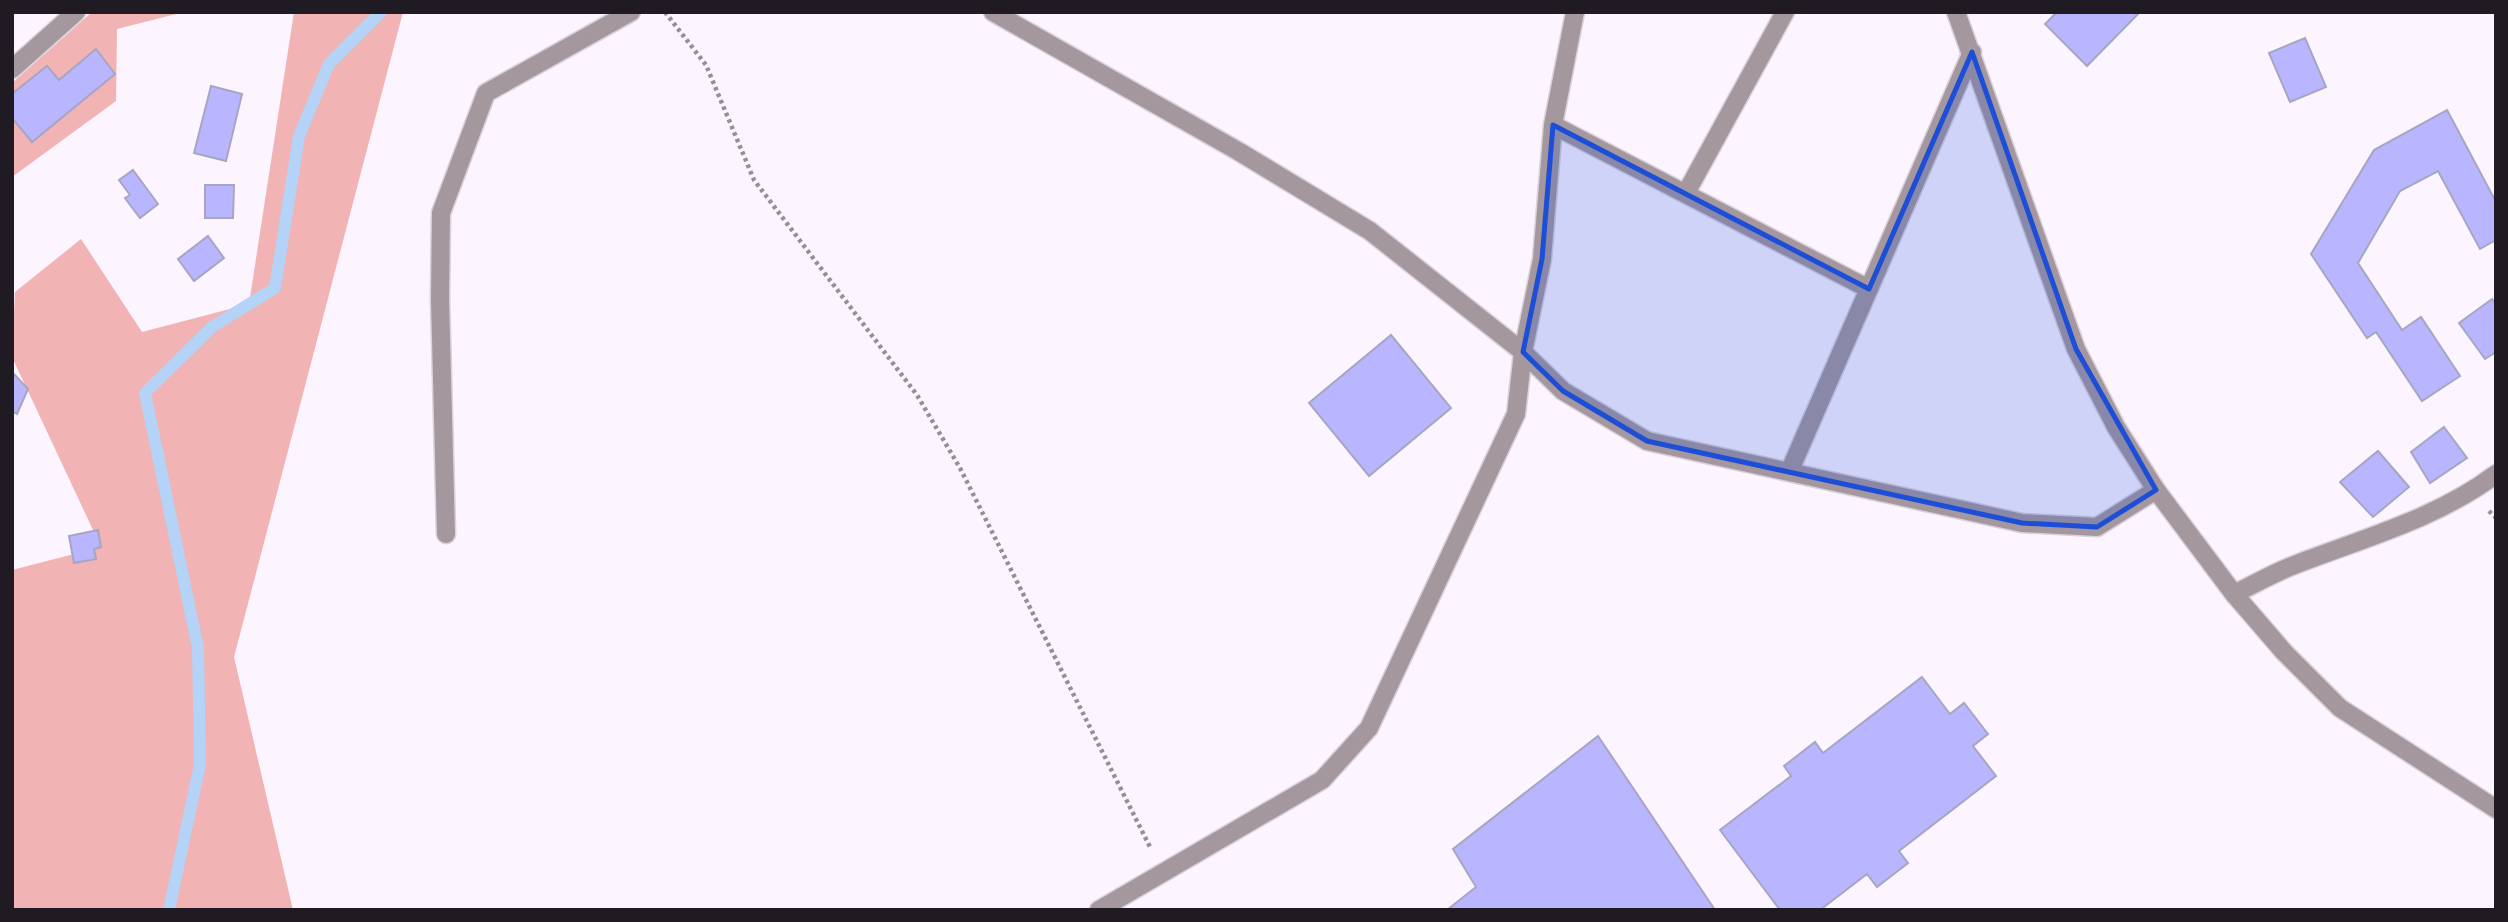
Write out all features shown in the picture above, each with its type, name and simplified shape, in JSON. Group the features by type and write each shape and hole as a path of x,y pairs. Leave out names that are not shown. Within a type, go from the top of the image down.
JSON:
{"street":[{"path":"12,69 76,12"},
{"path":"446,534 440,299 441,212 486,93 631,12"},
{"path":"993,12 1226,144 1370,231 1523,352 1563,391 1647,441 2035,524 2096,527 2156,490"},
{"path":"1099,910 1322,780 1369,728 1516,414 1523,352 1542,259 1553,124 1575,12"},
{"path":"1686,193 1785,12"},
{"path":"1956,12 2076,349 2116,427 2156,490 2234,594 2284,652 2340,708 2496,809"},
{"path":"1790,470 1972,52"},
{"path":"1553,124 1869,289"},
{"path":"2234,594 2294,565 2372,538 2471,492 2496,474"}],"path":[{"path":"665,12 706,65 754,180 916,395 960,468 1163,873"}],"highlighted area":[{"path":"1972,52 2076,349 2156,490 2097,527 2022,523 1647,441 1563,391 1523,352 1542,259 1553,125 1869,289"}],"shaded area":[{"path":"92,12 184,12 117,29 116,101 12,177 12,83"},
{"path":"294,12 403,12 234,657 293,910 12,910 12,570 101,547 12,357 15,292 81,239 142,332 249,304"}],"building":[{"path":"2057,12 2140,12 2087,66 2045,24"},
{"path":"2305,38 2326,87 2290,102 2269,53"},
{"path":"96,49 115,74 32,142 12,118 12,94 47,66 59,80"},
{"path":"211,86 242,94 226,161 194,153"},
{"path":"2447,110 2496,202 2496,240 2480,249 2438,171 2400,191 2358,263 2402,330 2421,317 2460,376 2422,401 2376,332 2367,338 2311,254 2374,150"},
{"path":"133,170 158,204 140,218 125,198 130,195 119,180"},
{"path":"205,185 234,185 233,218 205,218"},
{"path":"208,236 224,258 194,281 178,259"},
{"path":"2492,299 2496,304 2496,352 2485,359 2459,323"},
{"path":"1391,335 1451,408 1369,476 1309,403"},
{"path":"12,372 28,389 17,414 12,411"},
{"path":"2444,427 2467,458 2430,483 2411,452"},
{"path":"2378,451 2409,487 2373,517 2340,482"},
{"path":"98,530 101,547 94,549 96,559 74,563 69,536"},
{"path":"1922,677 1950,714 1964,703 1988,734 1973,746 1996,776 1899,851 1908,863 1877,887 1867,874 1820,910 1780,910 1720,830 1791,776 1784,766 1815,742 1823,753"},
{"path":"1598,736 1715,910 1447,910 1476,887 1453,849"}],"waterway":[{"path":"169,910 200,764 198,648 145,393 212,327 275,288 299,136 329,64 381,12"}]}
